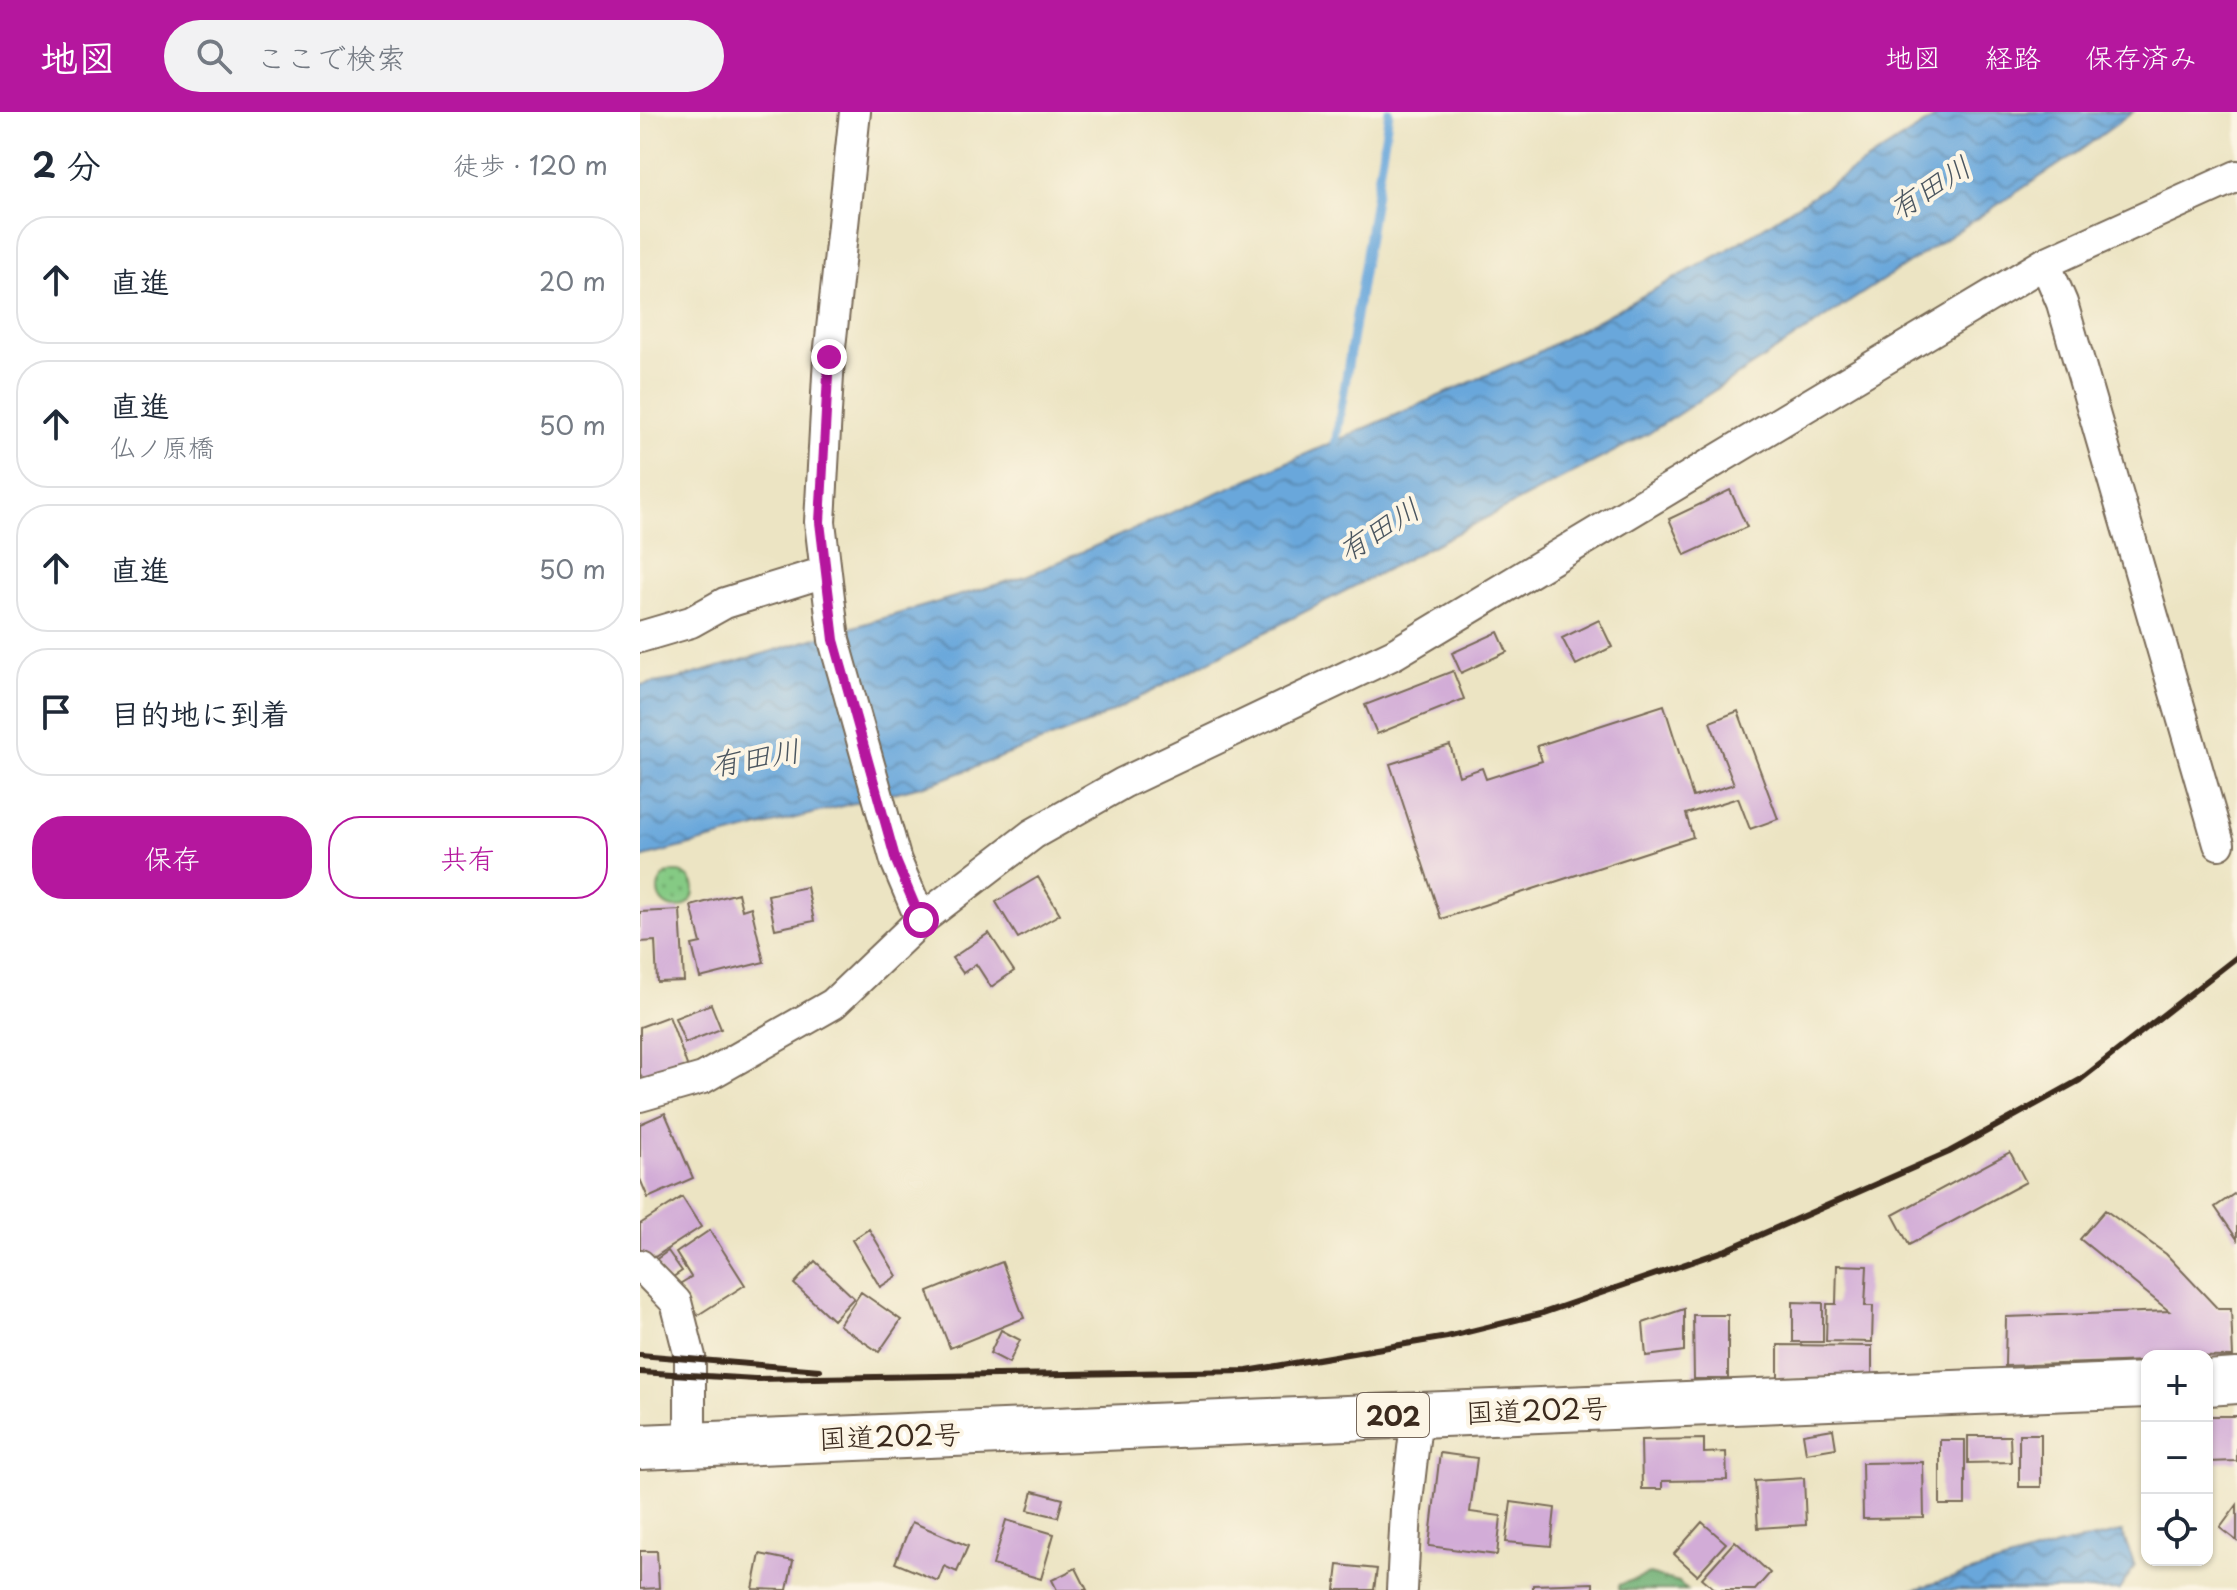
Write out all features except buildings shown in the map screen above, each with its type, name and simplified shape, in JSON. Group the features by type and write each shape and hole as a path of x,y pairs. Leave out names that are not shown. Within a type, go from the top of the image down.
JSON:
{"highway":[{"path":"2213,1383 2237,1381"},
{"name":"国道202号","path":"640,1447 2141,1385"}],"street":[{"path":"855,112 829,357 820,522 834,640 896,861 921,920"},
{"path":"640,1096 703,1078 833,1004 921,920 1033,834 1123,783 1394,654 2045,263 2237,176"},
{"path":"2045,263 2062,303 2219,844"},
{"path":"640,637 691,622 725,603 826,584"},
{"path":"640,1265 676,1302 690,1357 690,1443"},
{"path":"1402,1590 1406,1510 1417,1414"}],"green space":[{"path":"676,872 689,877 694,890 689,903 676,908 663,903 658,890 663,877"},
{"path":"1649,1574 1679,1582 1687,1590 1619,1590 1619,1585"}],"water":[{"name":"有田川","path":"1944,112 2133,112 2078,152 1648,434 1090,723 936,782 640,858 640,685 678,679 1029,575 1535,354 1724,252"},
{"path":"2122,1532 2135,1566 2119,1590 1912,1590 2057,1546"}],"waterway":[{"path":"1334,452 1389,112"}],"railway":[{"path":"640,1372 755,1379 1247,1371 1447,1337 1540,1314 1726,1250 1949,1152 2080,1080 2237,957"},
{"path":"640,1355 820,1370"}],"route":[{"path":"829,357 820,522 834,640 896,861 921,920"}]}
